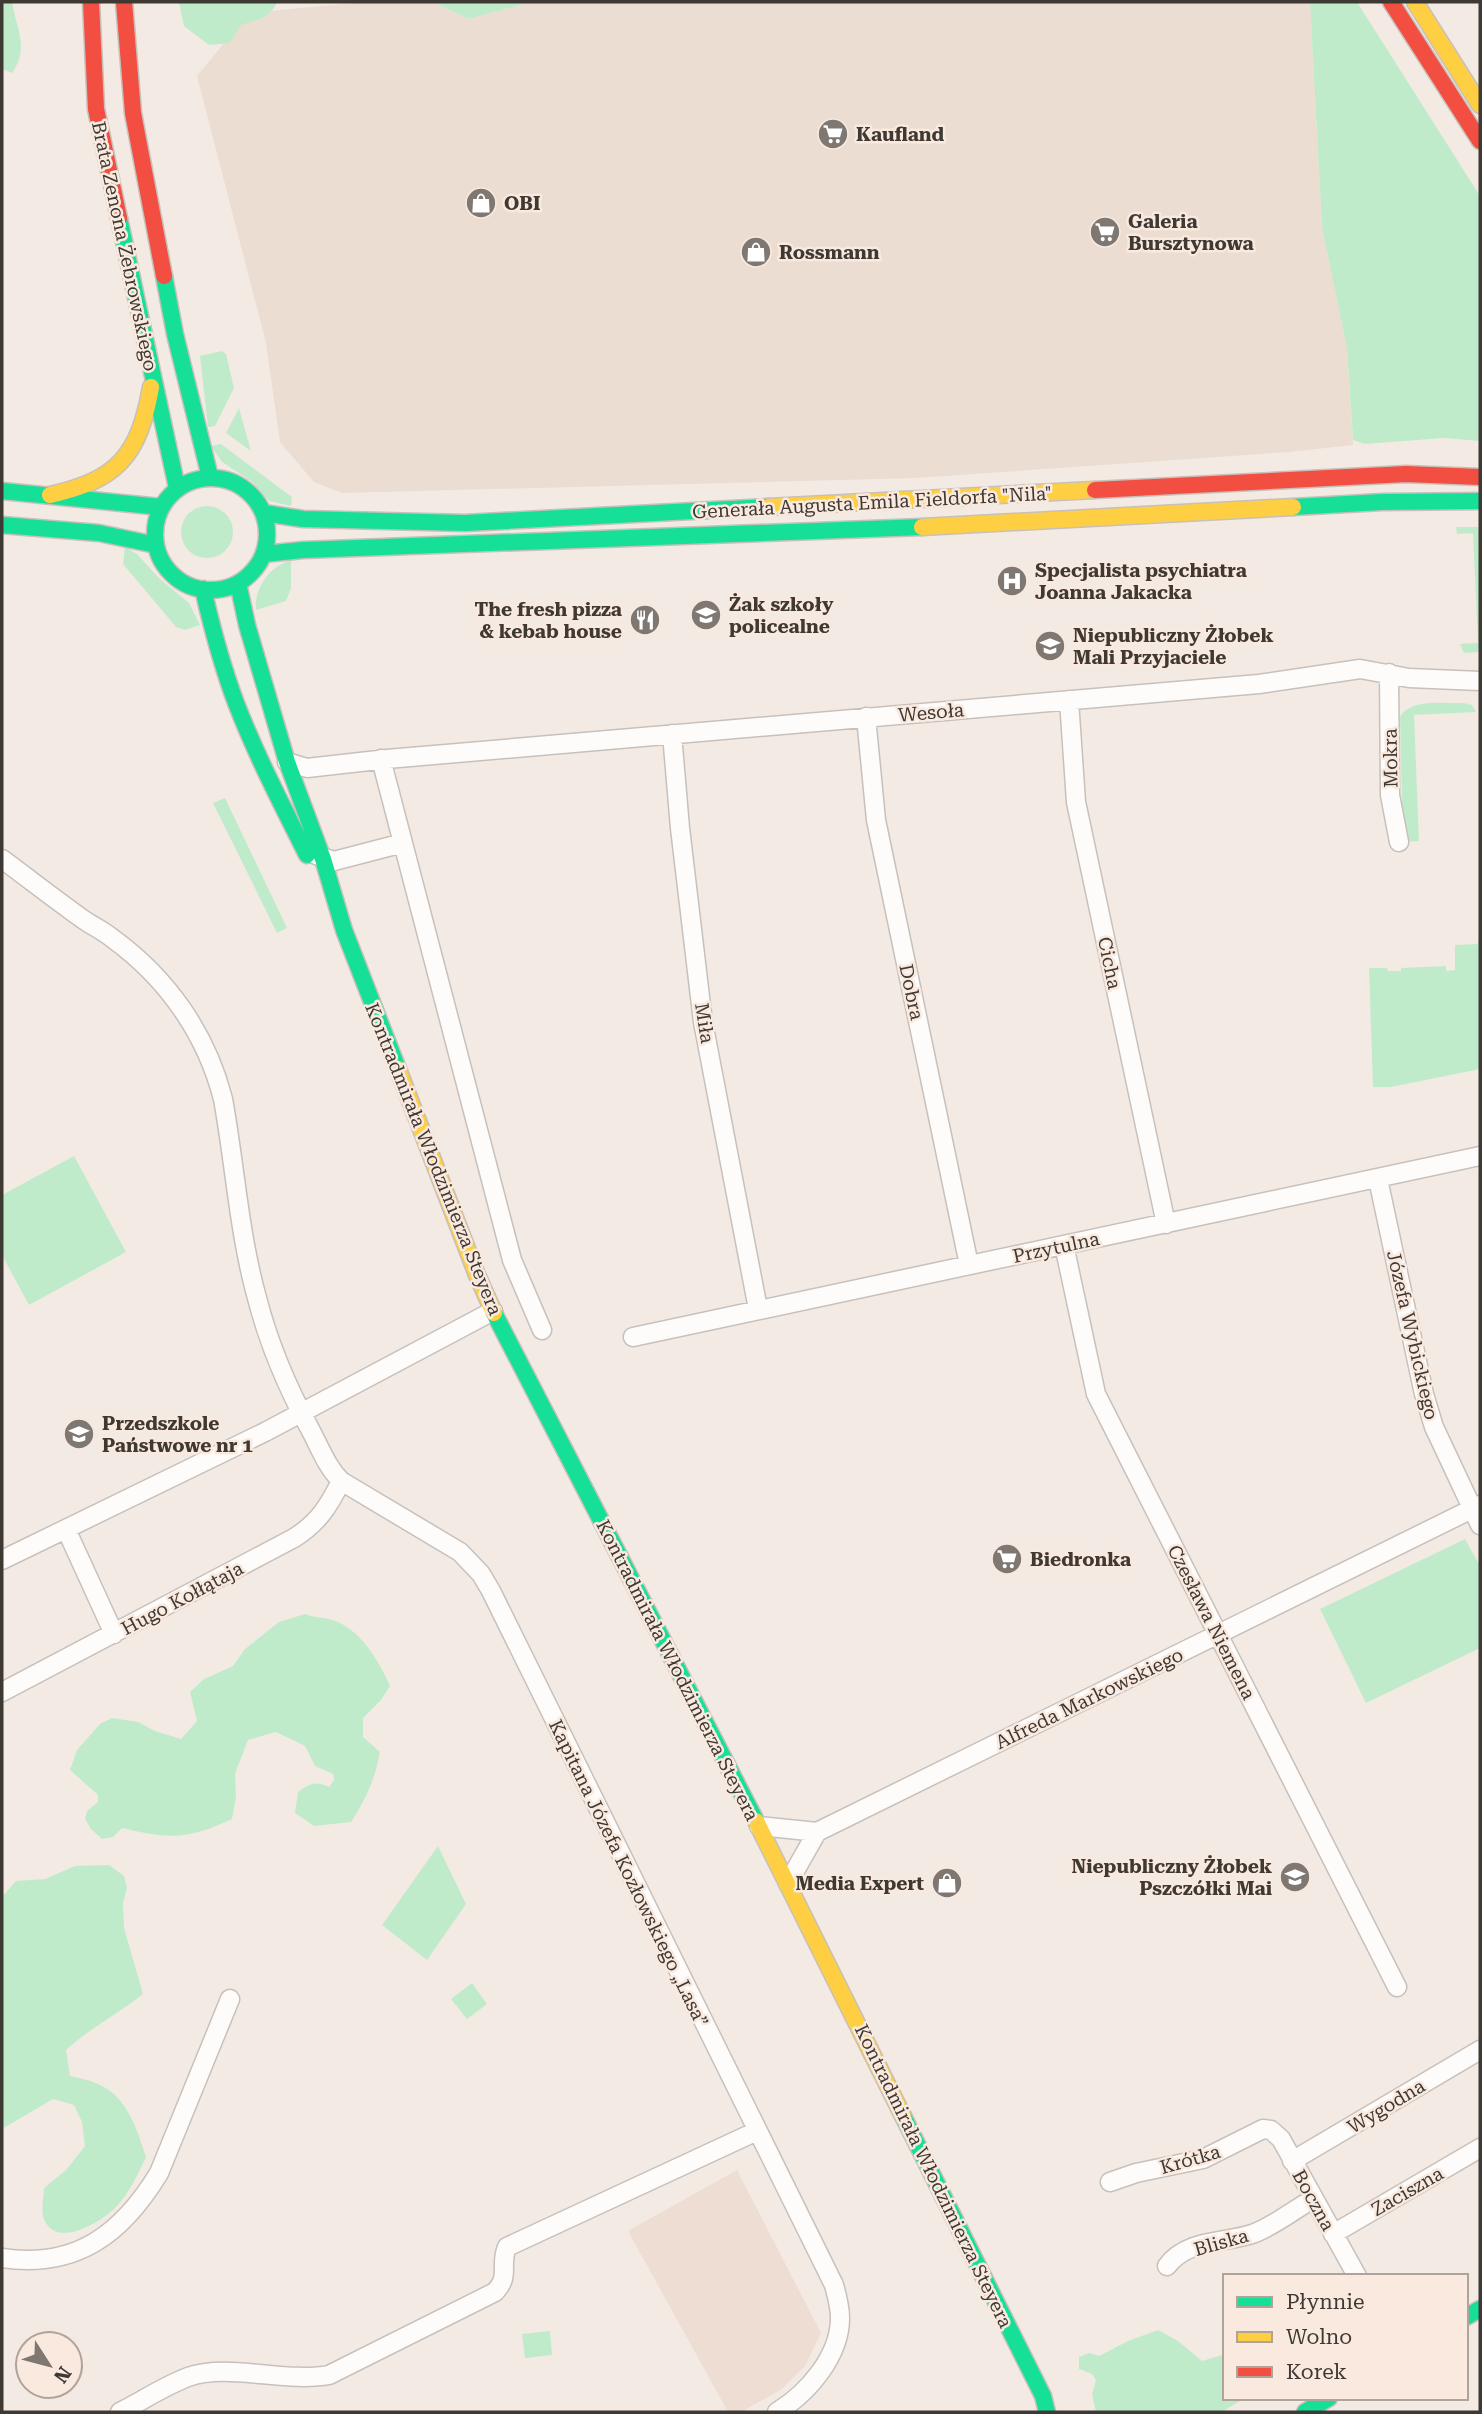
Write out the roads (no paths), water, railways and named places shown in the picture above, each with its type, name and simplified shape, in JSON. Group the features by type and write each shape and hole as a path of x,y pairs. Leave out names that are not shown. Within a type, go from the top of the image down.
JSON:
{"street":[{"name":"Brata Zenona Żebrowskiego","path":"91,2 96,109 177,488"},
{"name":"Brata Zenona Żebrowskiego","path":"124,2 132,113 175,334 210,477"},
{"path":"1391,2 1480,141"},
{"path":"1415,2 1480,105"},
{"path":"50,495 88,486 119,467 130,454 146,418 152,376"},
{"name":"Generała Augusta Emila Fieldorfa \"Nila\"","path":"264,513 303,519 466,523 1406,474 1480,478"},
{"path":"210,477 227,479 243,486 256,498 264,513 267,527 264,554 258,566 238,583 221,589 203,589 186,584 172,574 162,561 156,545 155,526 161,507 177,488 193,480 210,477"},
{"path":"2,491 161,507"},
{"name":"Generała Augusta Emila Fieldorfa \"Nila\"","path":"264,554 303,550 909,528 1382,502 1480,501"},
{"path":"2,526 113,534 138,538 156,545"},
{"name":"Kontradmirała Włodzimierza Steyera","path":"238,583 247,625 287,762 323,859 344,930 493,1311 788,1883 1045,2404 1059,2412"},
{"name":"Kontradmirała Włodzimierza Steyera","path":"203,589 214,635 236,703 263,767 344,930"},
{"name":"Wesoła","path":"287,762 307,768 1259,684 1360,669 1409,678 1480,681"},
{"name":"Mokra","path":"1389,673 1390,795 1399,842"},
{"name":"Cicha","path":"1069,700 1078,811 1166,1224"},
{"name":"Dobra","path":"866,717 876,820 970,1265"},
{"name":"Miła","path":"672,734 680,828 703,1022 758,1309"},
{"name":"Kontradmirała Włodzimierza Steyera","path":"381,760 512,1260 542,1330"},
{"path":"303,848 323,859 334,861 403,843"},
{"name":"Kapitana Józefa Kozłowskiego „Lasa”","path":"2,859 86,922 112,938 170,991 183,1008 217,1074 256,1297 271,1344 301,1413 328,1464 341,1481 447,1543 460,1552 481,1574 834,2285 840,2319 830,2355 801,2394 777,2412"},
{"name":"Przytulna","path":"633,1337 1480,1156"},
{"name":"Józefa Wybickiego","path":"1378,1179 1424,1394 1434,1426 1478,1513"},
{"name":"Czesława Niemena","path":"1064,1245 1096,1394 1397,1987"},
{"path":"2,1560 301,1413 493,1311"},
{"name":"Hugo Kołłątaja","path":"2,1692 306,1531 324,1513 341,1481"},
{"name":"Alfreda Markowskiego","path":"817,1832 1219,1634 1478,1513"},
{"path":"66,1529 114,1634"},
{"path":"759,1826 817,1832 788,1883"},
{"path":"2,2258 44,2261 66,2255 109,2234 130,2216 159,2173 230,1999"},
{"name":"Wygodna","path":"1292,2161 1480,2050"},
{"name":"Boczna","path":"1266,2128 1282,2139 1356,2274"},
{"name":"Krótka","path":"1110,2182 1136,2173 1203,2159 1266,2128"},
{"path":"120,2412 188,2377 203,2374 308,2378 329,2375 495,2292 503,2284 506,2273 503,2256 507,2247 757,2132"},
{"name":"Zaciszna","path":"1333,2234 1480,2148"},
{"name":"Bliska","path":"1167,2266 1171,2260 1197,2246 1214,2240 1253,2234 1313,2199"},
{"path":"1305,2412 1326,2400"}],"place":[{"name":"Kaufland","path":"833,134"},
{"name":"OBI","path":"481,203"},
{"name":"Galeria Bursztynowa","path":"1105,232"},
{"name":"Rossmann","path":"756,252"},
{"name":"Specjalista psychiatra Joanna Jakacka","path":"1012,581"},
{"name":"Żak szkoły policealne","path":"706,615"},
{"name":"The fresh pizza & kebab house","path":"645,620"},
{"name":"Niepubliczny Żłobek Mali Przyjaciele","path":"1050,646"},
{"name":"Przedszkole Państwowe nr 1","path":"79,1434"},
{"name":"Biedronka","path":"1007,1559"},
{"name":"Niepubliczny Żłobek Pszczółki Mai","path":"1295,1877"},
{"name":"Media Expert","path":"947,1883"}]}
